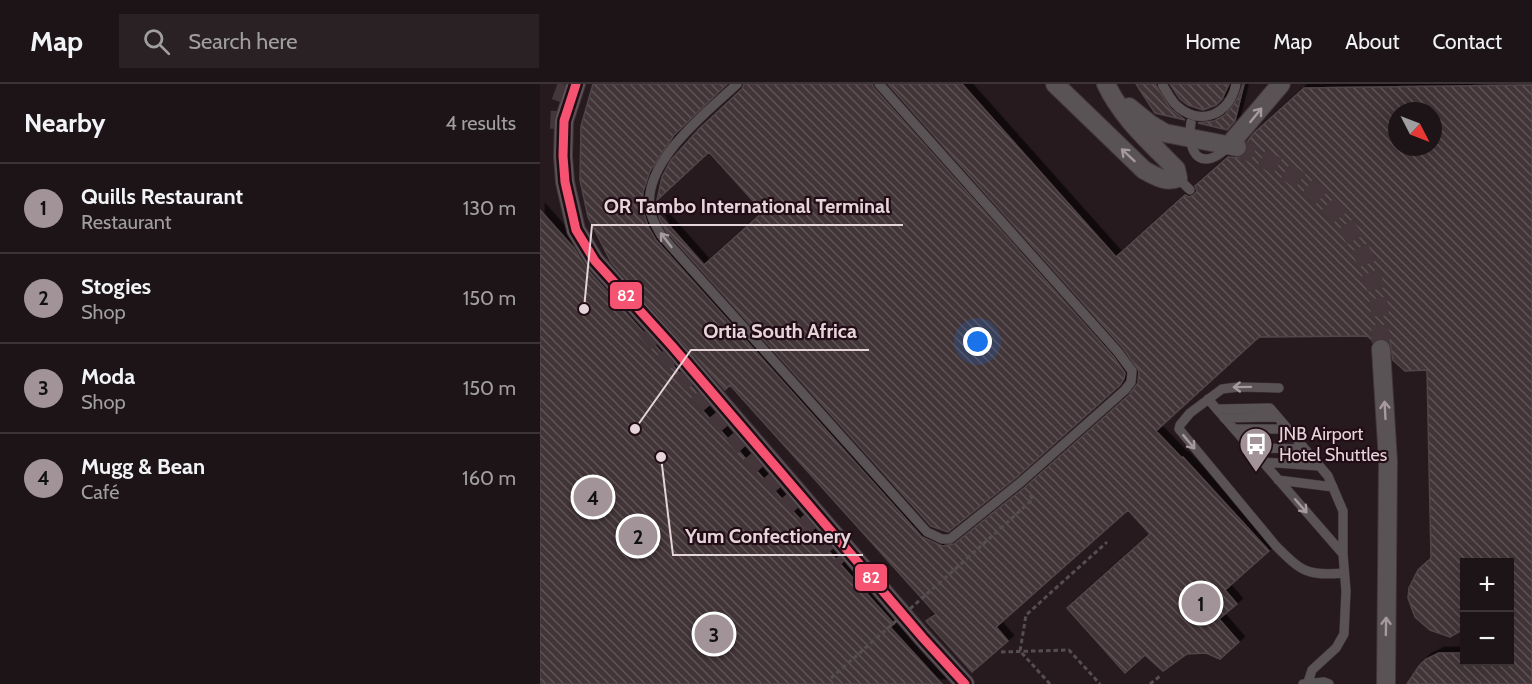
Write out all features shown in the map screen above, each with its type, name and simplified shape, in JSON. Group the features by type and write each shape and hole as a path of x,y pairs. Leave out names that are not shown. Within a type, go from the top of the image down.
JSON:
{"street":[{"path":"576,84 564,121 565,182 576,230 595,261 672,346 922,638 965,684"},
{"path":"1055,84 1144,170 1162,179 1184,184 1176,169 1121,109 1108,84"},
{"path":"1108,84 1128,107 1150,124 1171,135 1190,129 1233,146 1281,84"},
{"path":"1381,349 1388,461 1386,684"}],"lane":[{"path":"737,84 676,143 660,164 652,187 650,209 661,236 927,532 942,539 954,537 1021,482 1125,390 1133,374 1131,368 879,84"},
{"path":"1162,84 1176,105 1190,114 1207,116 1225,107 1232,98 1236,84"},
{"path":"1279,388 1222,389 1190,413 1179,429 1276,546 1294,564 1317,575 1344,573"},
{"path":"1208,399 1342,554"},
{"path":"1217,409 1270,408 1328,476 1343,511 1342,554 1346,591 1344,634 1336,648 1312,670 1306,683 1329,684"},
{"path":"1224,418 1278,417"},
{"path":"1234,429 1288,429"},
{"path":"1251,448 1305,449"},
{"path":"1262,462 1319,466"},
{"path":"1278,480 1333,487"}],"path":[{"path":"831,678 1033,499 1021,482"},
{"path":"1020,651 1026,615 1107,542"},
{"path":"1001,652 1069,650 1100,684"},
{"path":"1020,651 1050,684"},
{"path":"1150,684 1160,676"}],"building":[{"path":"593,84 727,84 674,135 650,171 643,192 643,211 648,226 656,240 922,537 942,546 954,544 1025,487 1129,395 1138,383 1139,371 1123,348 888,84 962,84 1116,257 1185,195 1189,197 1194,195 1197,191 1195,186 1228,157 1240,158 1245,155 1248,149 1247,142 1254,133 1304,88 1532,85 1532,684 1407,684 1426,659 1439,653 1460,653 1460,666 1514,666 1514,558 1460,558 1460,631 1450,637 1430,630 1415,617 1408,598 1409,588 1418,570 1431,558 1427,370 1405,371 1393,360 1390,342 1381,338 1373,341 1367,336 1259,337 1156,431 1183,457 1269,551 1225,590 1237,604 1219,619 1239,642 1220,659 1206,653 1187,654 1163,671 1145,655 1125,673 1067,608 1150,534 1128,510 996,627 1008,641 972,672 926,621 936,614 730,385 725,390 611,262 588,217 580,180 581,126"},
{"path":"744,84 872,84 1113,356 1125,373 1120,385 1017,477 948,532 931,526 666,231 660,220 658,213 704,265 763,212 709,152 657,200 662,177 671,160 699,129 742,89"},
{"path":"1136,84 1155,84 1170,108 1185,120 1155,113"},
{"path":"1170,84 1229,84 1222,99 1216,105 1203,110 1188,105 1180,99"},
{"path":"1243,84 1235,121 1227,130 1198,123 1214,121 1225,115 1238,98"},
{"path":"540,210 574,248 587,269 708,405 702,410 894,624 890,627 942,684 540,684"}],"tunnel":[{"path":"559,129 560,103 567,84"},
{"path":"1237,147 1279,167 1298,179 1316,193 1346,226 1358,245 1377,290 1381,349"},
{"path":"646,330 741,444 845,561"}],"transit line":[{"name":"82","path":"576,84 564,121 565,182 576,230 595,261 672,346 965,684"}],"place":[{"name":"OR Tambo International Terminal","path":"584,309"},
{"name":"Ortia South Africa","path":"635,429"},
{"name":"Yum Confectionery","path":"661,457"},
{"name":"JNB Airport Hotel Shuttles","path":"1256,473"},
{"name":"Mugg & Bean","path":"593,497"},
{"name":"Stogies","path":"638,536"},
{"name":"Quills Restaurant","path":"1201,603"},
{"name":"Moda","path":"714,634"}]}
